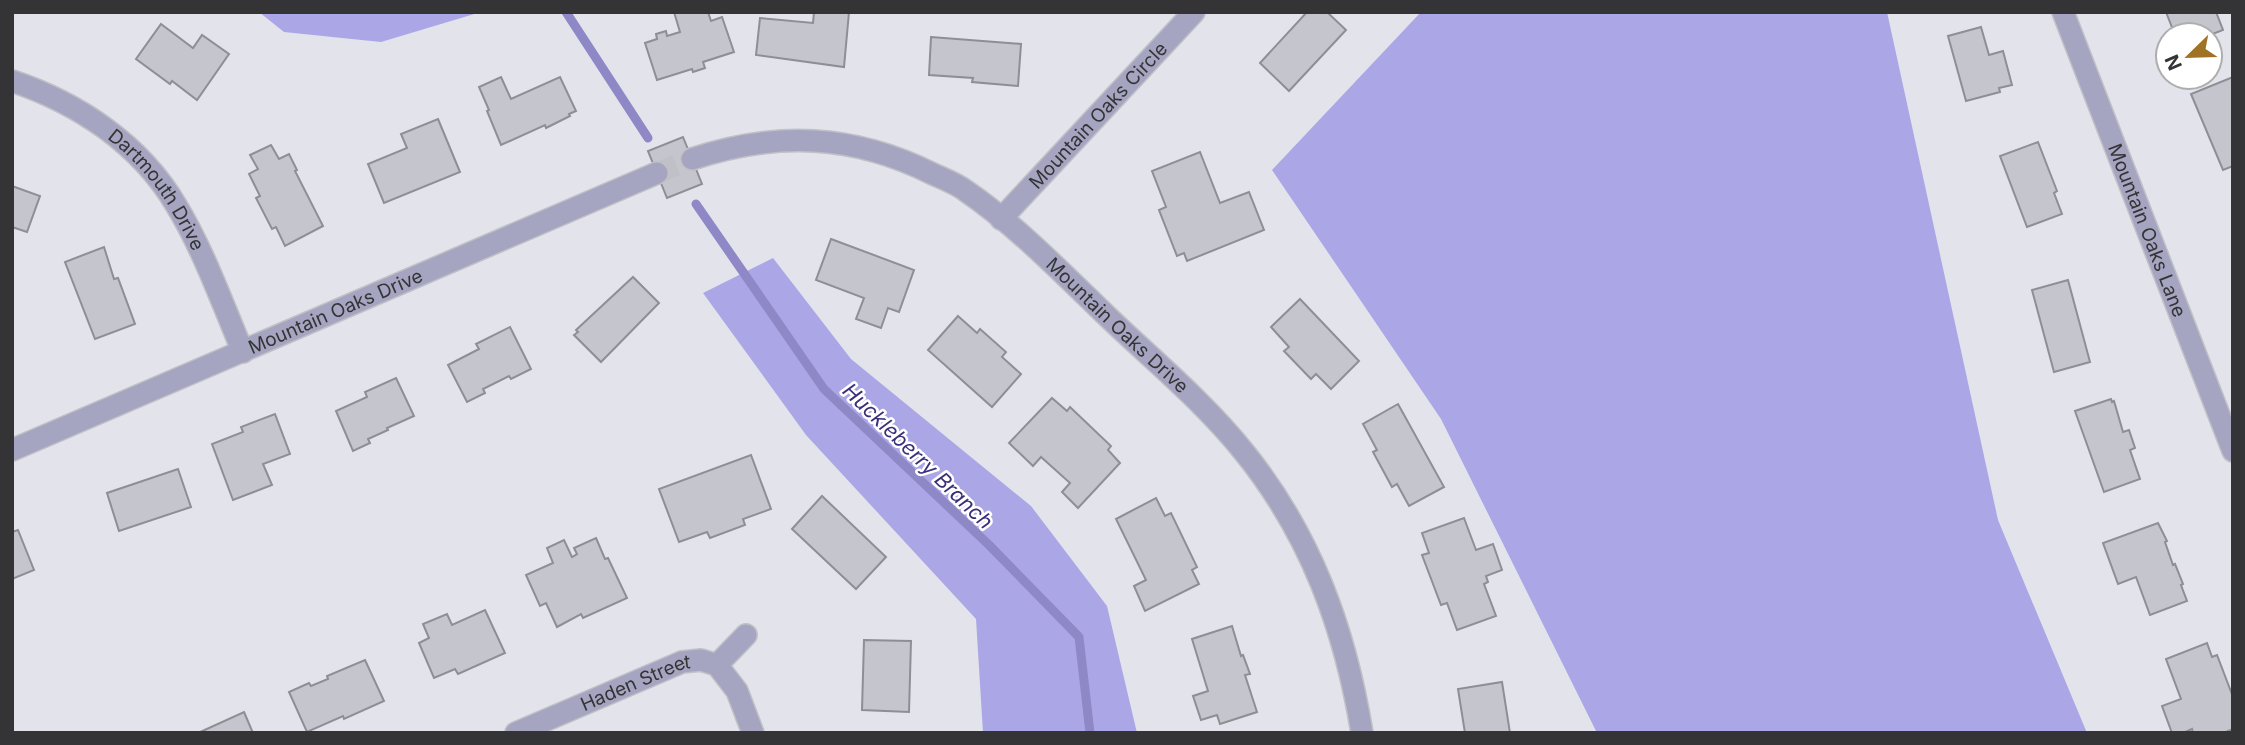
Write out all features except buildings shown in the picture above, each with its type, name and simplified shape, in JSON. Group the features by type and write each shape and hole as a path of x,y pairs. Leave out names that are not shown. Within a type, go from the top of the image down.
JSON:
{"street":[{"name":"Mountain Oaks Circle","path":"1001,219 1194,12"},
{"name":"Mountain Oaks Lane","path":"2063,12 2233,450"},
{"name":"Dartmouth Drive","path":"12,81 41,91 83,113 119,138 150,170 175,203 197,245 243,352"},
{"name":"Mountain Oaks Drive","path":"692,159 763,141 847,143 928,171 965,190 1001,219 1208,413 1244,452 1283,505 1320,579 1351,676 1362,733"},
{"name":"Mountain Oaks Drive","path":"12,450 657,173"},
{"path":"746,635 717,665 737,691 753,733"},
{"name":"Haden Street","path":"516,733 682,662 701,660 717,665"}],"shaded area":[{"path":"259,12 481,12 381,42 284,32"},
{"path":"1421,12 1887,12 1998,520 2087,733 1597,733 1441,419 1272,170"},
{"path":"773,258 851,359 1031,506 1107,606 1137,733 983,733 976,619 806,435 703,293"}],"waterway":[{"name":"Huckleberry Branch","path":"566,12 648,138"},
{"name":"Huckleberry Branch","path":"696,204 824,389 989,545 1079,637 1090,733"}],"tunnel":[{"path":"657,173 692,159"}]}
